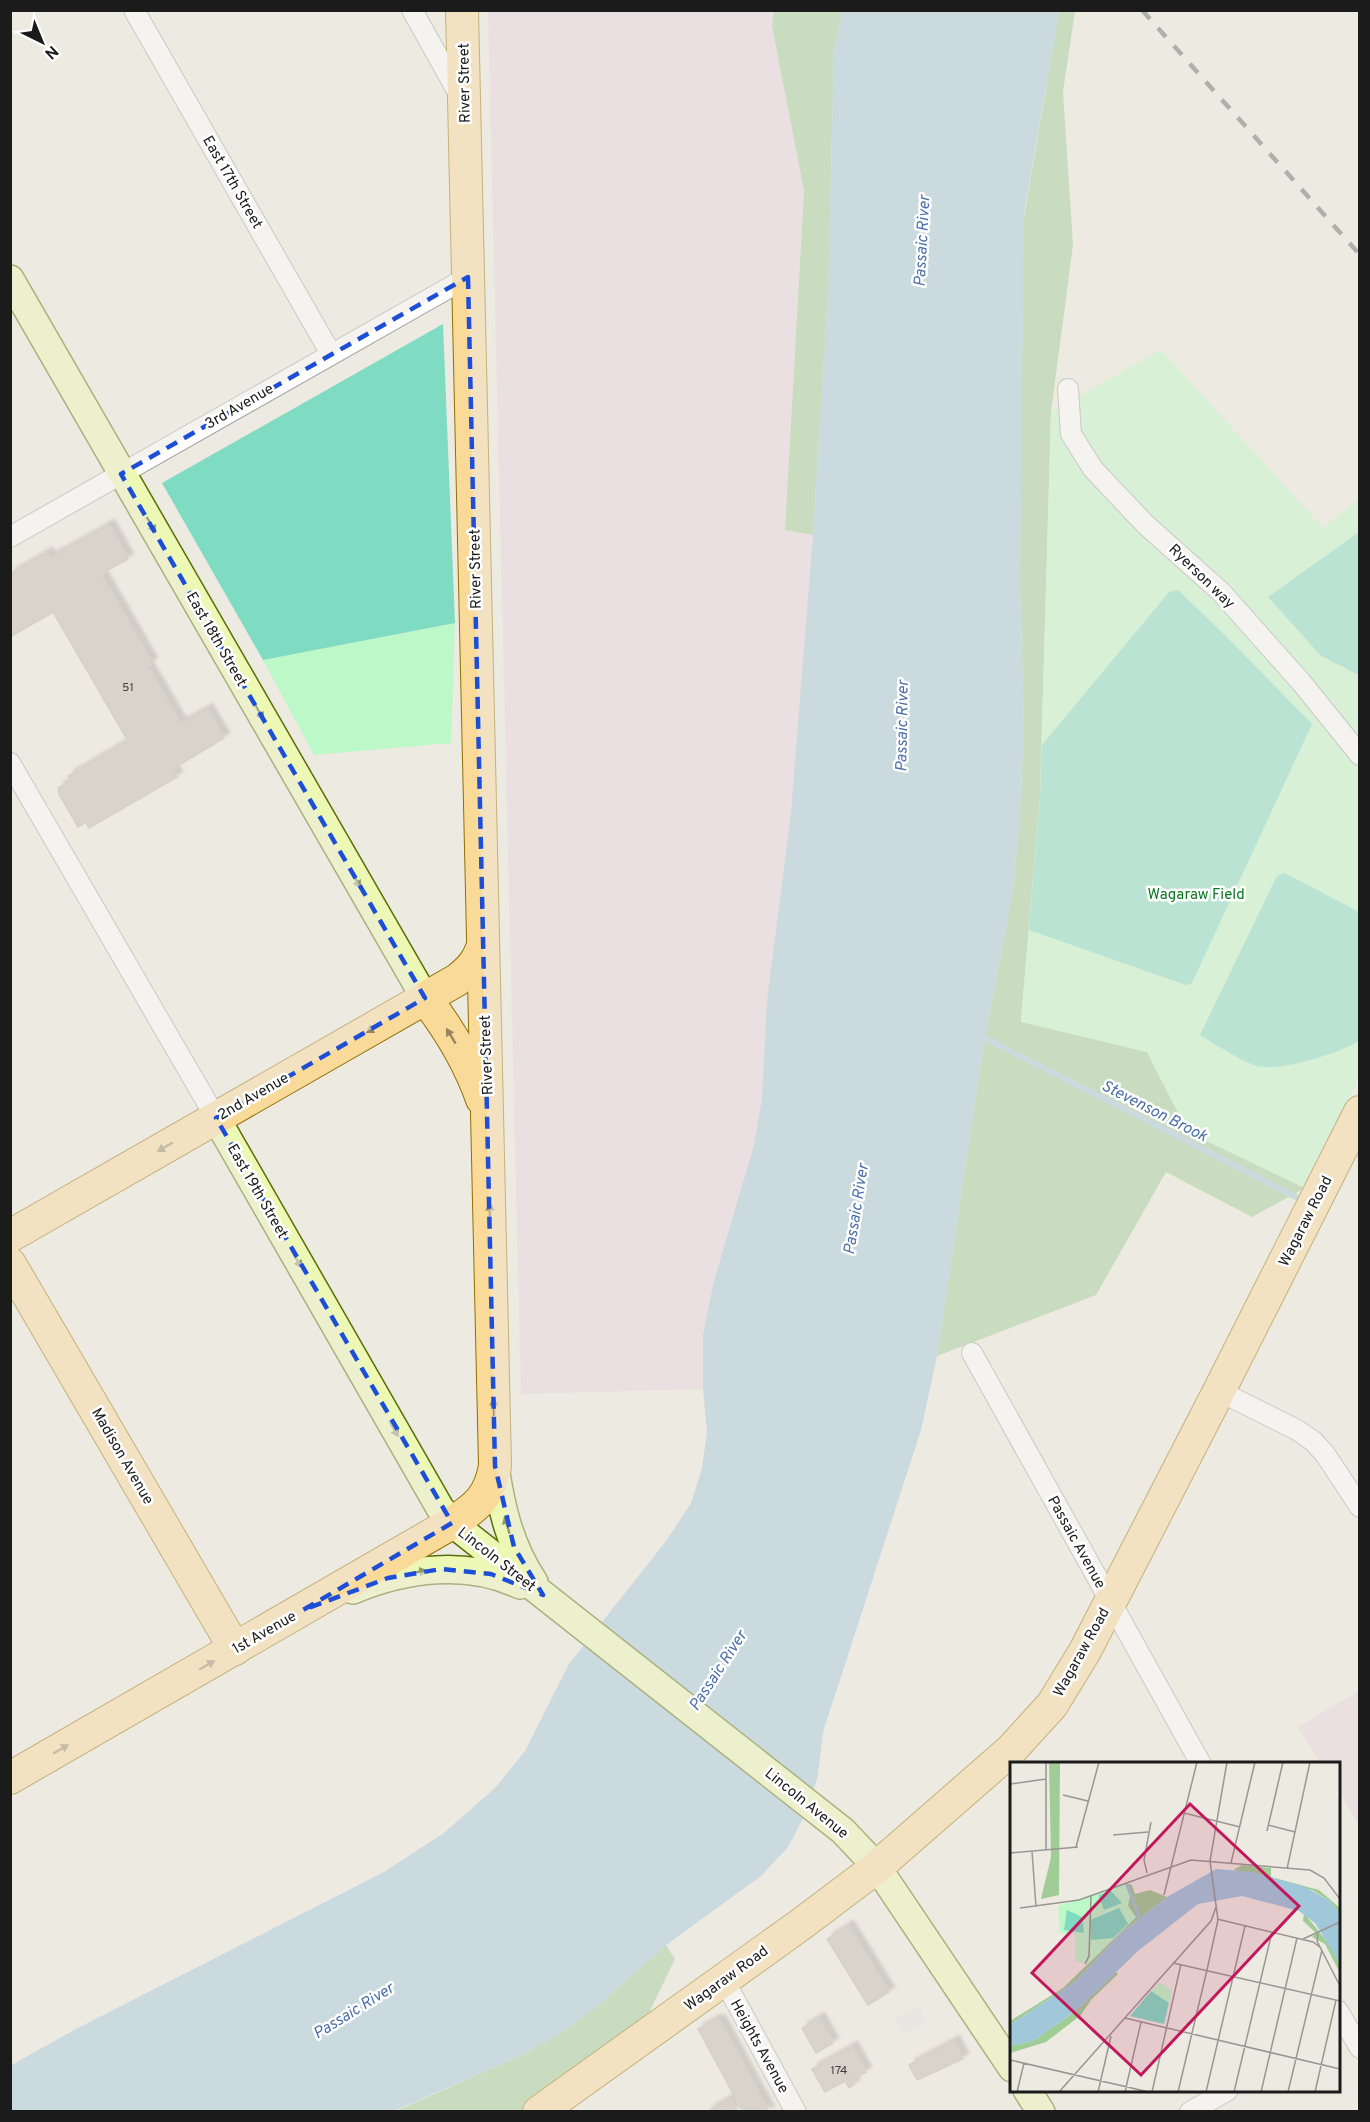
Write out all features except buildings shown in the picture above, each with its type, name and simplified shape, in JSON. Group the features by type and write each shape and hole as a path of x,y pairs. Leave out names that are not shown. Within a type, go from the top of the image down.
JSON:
{"main road":[{"name":"River Street","path":"462,10 495,1466 499,1495 508,1530 526,1570 543,1595"},
{"name":"East 18th Street","path":"10,279 425,998"},
{"name":"2nd Avenue","path":"10,1236 457,980 478,960 483,945"},
{"name":"River Street","path":"425,998 447,1029 475,1080 489,1128"},
{"name":"Wagaraw Road","path":"539,2112 877,1867 933,1820 1032,1729 1052,1705 1068,1681 1219,1391 1359,1112"},
{"name":"East 19th Street","path":"216,1118 440,1508 452,1523"},
{"name":"Madison Avenue","path":"10,1264 235,1649"},
{"name":"1st Avenue","path":"12,1774 235,1649 452,1523 478,1505 487,1493 495,1466"},
{"name":"Lincoln Street","path":"452,1523 543,1595"},
{"path":"303,1610 388,1578 441,1569 491,1574 543,1595"},
{"name":"Lincoln Avenue","path":"543,1595 828,1817 877,1867 1010,2066"},
{"path":"1028,2092 1041,2112"}],"street":[{"name":"East 17th Street","path":"134,10 331,354"},
{"path":"411,10 464,103"},
{"name":"3rd Avenue","path":"10,537 468,277"},
{"name":"Ryerson way","path":"1068,389 1071,434 1093,469 1145,524 1221,592 1301,682 1359,755"},
{"name":"East 19th Street","path":"10,764 216,1118"},
{"name":"Passaic Avenue","path":"972,1353 1200,1762"},
{"path":"1219,1391 1297,1430 1313,1441 1325,1454 1359,1507"},
{"name":"Heights Avenue","path":"724,1980 796,2112"},
{"path":"1341,2022 1359,2048"},
{"path":"1190,2112 1226,2092"}],"highlighted area":[{"path":"468,277 495,1466 514,1547 543,1595 491,1574 441,1569 388,1578 303,1610 452,1523 216,1118 425,998 121,474"}],"shaded area":[{"path":"488,11 774,11 772,26 804,191 785,530 813,535 801,696 791,812 767,1000 762,1098 754,1145 703,1335 703,1389 521,1394"},
{"path":"1359,1691 1359,1825 1340,1793 1340,1762 1320,1762 1298,1727"},
{"path":"919,2006 926,2022 903,2034 895,2018"}],"green space":[{"path":"774,11 842,11 834,51 828,294 813,535 785,530 804,191 772,26"},
{"path":"1059,11 1075,11 1063,92 1073,245 1051,412 1040,797 1021,1021 1147,1052 1188,1132 1305,1188 1252,1217 1166,1172 1096,1295 937,1356 982,1055 1013,890 1020,814 1024,727 1020,584 1022,229"},
{"path":"443,324 455,623 263,660 162,483"},
{"name":"Wagaraw Field","path":"1161,350 1323,528 1359,499 1359,1078 1305,1188 1188,1132 1147,1052 1021,1022 1040,797 1051,412"},
{"path":"1359,532 1359,675 1321,656 1268,597"},
{"path":"1178,590 1312,724 1192,983 1186,985 1029,930 1042,745 1169,592"},
{"path":"455,623 451,743 314,755 263,660"},
{"path":"1285,873 1359,912 1359,1041 1338,1051 1294,1064 1257,1066 1200,1035 1277,876"},
{"path":"666,1945 675,1959 635,2042 540,2111 394,2112 524,2054 562,2032 597,2006"}],"water":[{"name":"Passaic River","path":"842,11 1059,11 1024,213 1020,584 1024,727 1020,814 1013,890 982,1055 937,1356 921,1430 823,1732 818,1775 806,1813 788,1847 761,1876 666,1945 597,2006 562,2032 524,2054 394,2111 11,2111 10,2066 74,2030 384,1872 444,1833 496,1787 525,1751 569,1664 666,1541 691,1503 702,1468 707,1432 703,1389 703,1335 714,1281 754,1145 762,1098 767,1000 791,812 813,535 828,294 834,51"}],"waterway":[{"name":"Stevenson Brook","path":"985,1038 1304,1201"}],"railway":[{"path":"1142,10 1360,255"}]}
